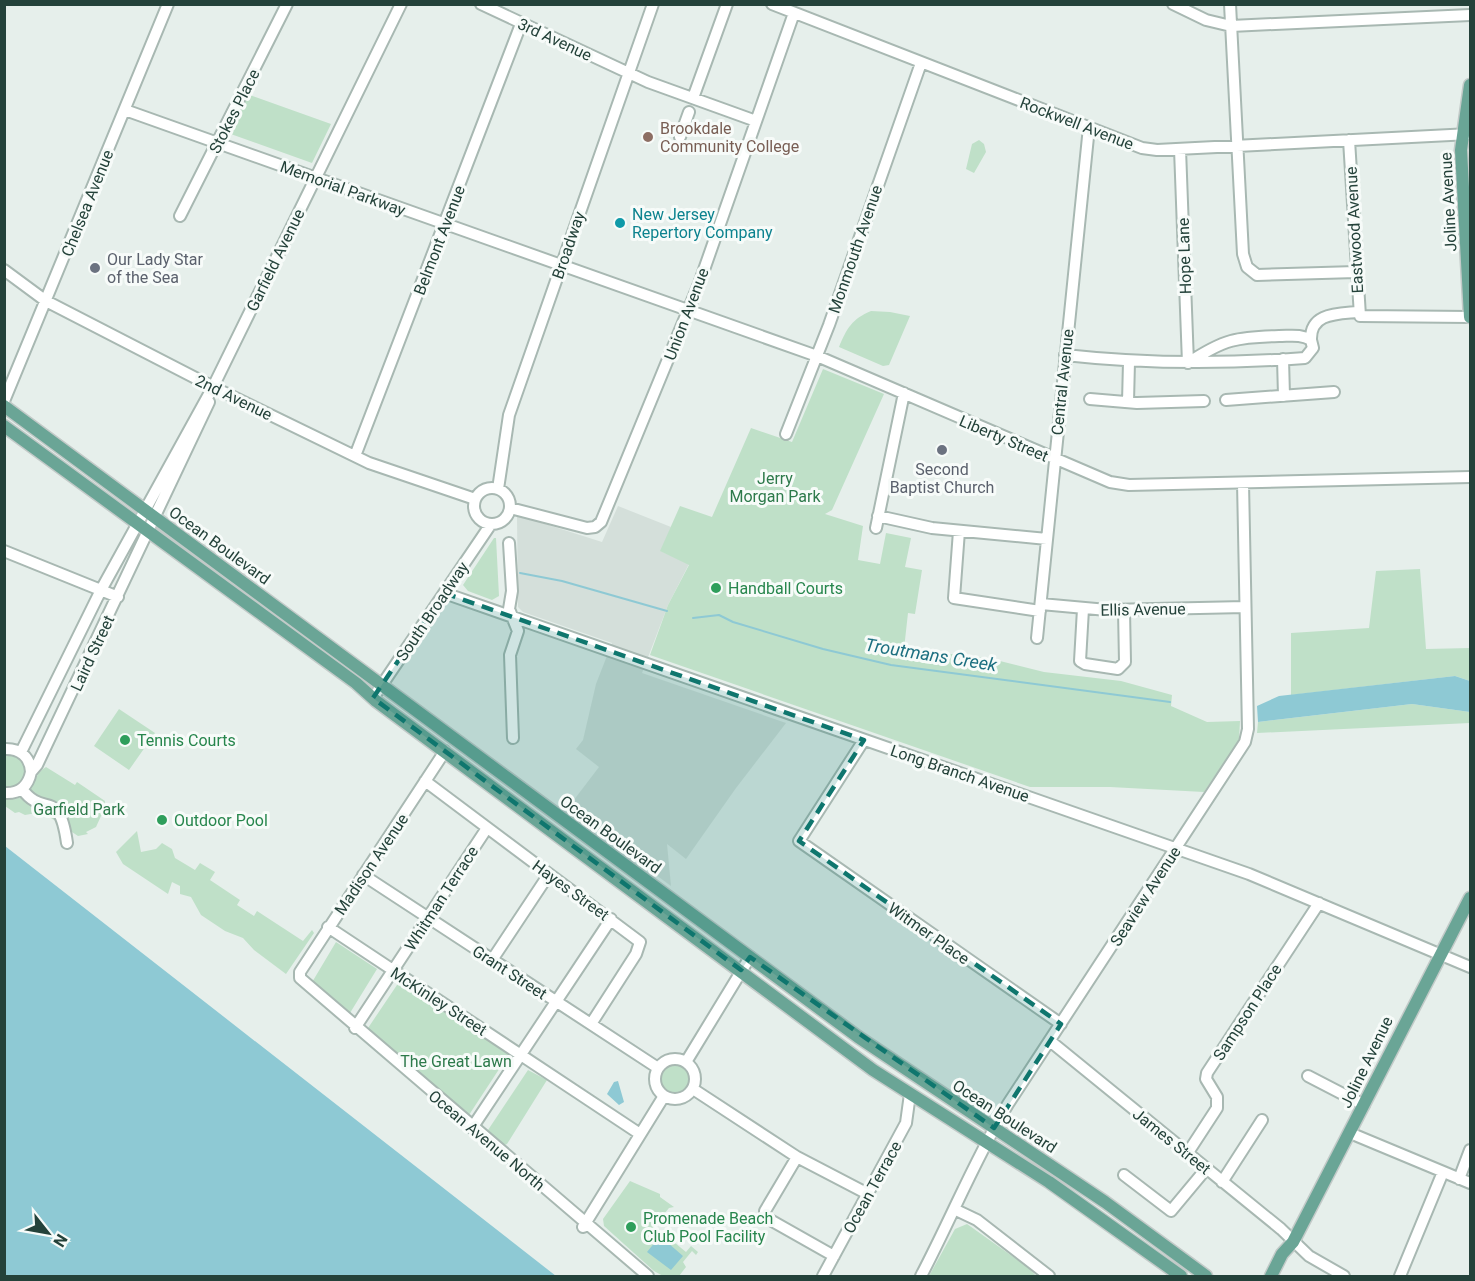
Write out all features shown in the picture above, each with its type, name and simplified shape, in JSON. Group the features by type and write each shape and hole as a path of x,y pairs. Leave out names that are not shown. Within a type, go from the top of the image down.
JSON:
{"main road":[{"name":"Joline Avenue","path":"1470,85 1466,134 1470,317"},
{"name":"Ocean Boulevard","path":"4,404 156,519 892,1061 1105,1202 1206,1276"},
{"name":"Ocean Boulevard","path":"4,426 910,1094 1106,1221 1180,1276"},
{"name":"Joline Avenue","path":"1271,1276 1282,1254 1293,1242 1470,898"},
{"name":"Joline Avenue","path":"1280,1276 1290,1257 1293,1242"}],"street":[{"name":"Chelsea Avenue","path":"4,404 168,4"},
{"name":"Stokes Place","path":"180,216 287,4"},
{"name":"Garfield Avenue","path":"137,522 213,387 401,4"},
{"name":"3rd Avenue","path":"481,4 629,74 756,121"},
{"name":"Broadway","path":"498,489 508,415 653,4"},
{"path":"693,98 727,4"},
{"name":"Rockwell Avenue","path":"772,4 1142,148 1180,149 1466,134"},
{"path":"1173,4 1206,20 1231,26 1470,15"},
{"path":"1230,4 1237,146 1244,254 1247,267 1257,275 1356,272"},
{"name":"Union Avenue","path":"510,508 587,528 595,527 601,522 689,310 794,13"},
{"name":"Belmont Avenue","path":"355,456 446,225 520,24"},
{"name":"Monmouth Avenue","path":"786,434 817,356 921,63"},
{"name":"Memorial Parkway","path":"125,110 561,265"},
{"path":"680,137 689,112"},
{"name":"Central Avenue","path":"1037,638 1089,127"},
{"name":"Eastwood Avenue","path":"1349,140 1357,312 1364,318 1470,317"},
{"name":"Hope Lane","path":"1180,149 1188,363"},
{"name":"Liberty Street","path":"561,265 817,356 1098,478 1123,484 1470,477"},
{"name":"2nd Avenue","path":"4,270 46,301 213,387 355,456 446,491 475,499"},
{"path":"1065,355 1129,362 1188,363 1305,358 1310,354 1313,326 1320,318 1326,315 1357,312"},
{"path":"1188,363 1212,347 1235,338 1300,335 1311,340"},
{"path":"1283,360 1284,396"},
{"path":"1128,402 1129,362"},
{"name":"Garfield Avenue","path":"149,531 209,404 213,387"},
{"path":"1226,400 1334,392"},
{"path":"876,528 904,393"},
{"path":"1090,399 1128,402 1204,401"},
{"name":"Seaview Avenue","path":"921,1276 956,1210 994,1128 1245,742 1248,729 1243,483"},
{"path":"487,489 498,489 506,494 510,508 502,522 490,524 477,516 475,499 487,489"},
{"path":"878,516 959,531 1047,539"},
{"name":"Laird Street","path":"21,752 137,522"},
{"name":"South Broadway","path":"373,698 490,524"},
{"name":"Laird Street","path":"22,789 37,765 149,531"},
{"name":"Ellis Avenue","path":"959,531 954,598 1083,609 1245,607"},
{"path":"509,543 512,591 509,607 518,631 510,655 513,738"},
{"path":"4,551 118,597"},
{"name":"Long Branch Avenue","path":"444,593 1249,873 1470,967"},
{"path":"1083,609 1080,661 1085,664 1118,669 1125,662 1124,610"},
{"name":"Witmer Place","path":"864,740 799,841 1061,1024"},
{"path":"4,749 21,752 29,761 31,772"},
{"name":"Madison Avenue","path":"300,978 300,972 328,927 446,751"},
{"name":"Hayes Street","path":"425,781 636,938 639,947 591,1024"},
{"path":"4,793 22,789 33,799 59,811 64,820 67,843"},
{"name":"Whitman Terrace","path":"355,1028 487,828"},
{"path":"492,960 549,874"},
{"name":"Grant Street","path":"363,875 658,1068"},
{"name":"Sampson Place","path":"1187,1154 1217,1108 1217,1097 1206,1079 1207,1072 1319,903"},
{"path":"472,1128 611,919"},
{"name":"McKinley Street","path":"328,927 640,1134"},
{"path":"686,1062 750,957"},
{"name":"Ocean Avenue North","path":"300,978 584,1225 648,1276"},
{"name":"James Street","path":"1050,1041 1281,1229 1308,1256 1344,1276"},
{"path":"668,1060 686,1062 695,1077 693,1089 689,1094 677,1099 664,1096 655,1083 658,1068 668,1060"},
{"path":"1308,1076 1364,1105"},
{"path":"693,1089 796,1157 868,1194"},
{"name":"Ocean Terrace","path":"823,1276 906,1123 910,1094"},
{"path":"584,1225 664,1096"},
{"path":"1222,1182 1262,1120"},
{"path":"1350,1133 1470,1183"},
{"path":"1459,1179 1470,1150"},
{"path":"796,1157 765,1211 765,1217 834,1256"},
{"path":"1124,1175 1171,1211 1206,1169"},
{"path":"1400,1276 1443,1172"},
{"path":"956,1210 977,1220 1049,1276"}],"highlighted area":[{"path":"444,593 864,740 799,841 1061,1024 994,1128 750,957 741,970 373,698"}],"shaded area":[{"path":"618,506 671,527 661,551 689,564 668,605 642,673 786,723 686,859 667,844 671,886 567,809 599,767 576,749 583,740 596,684 612,643 523,612 518,607 517,517 520,516 602,542"}],"green space":[{"path":"247,94 331,124 312,163 228,133"},
{"path":"979,140 984,144 986,152 974,173 966,169 972,144"},
{"path":"871,311 910,316 889,365 883,366 839,347 851,325 859,317"},
{"name":"Jerry Morgan Park","path":"823,369 884,394 832,510 825,514 863,526 858,560 880,564 886,533 911,538 905,567 922,570 915,614 908,613 904,649 988,658 1044,672 1121,681 1172,695 1171,706 1207,722 1240,721 1239,740 1204,792 1110,787 1030,787 650,655 668,605 689,565 660,551 680,506 712,517 751,428 792,442"},
{"path":"496,538 499,596 492,600 468,591 463,585"},
{"path":"1420,569 1426,649 1470,648 1470,681 1455,676 1291,695 1291,633 1369,628 1376,571"},
{"path":"1412,704 1470,712 1470,723 1257,733 1258,722"},
{"name":"Tennis Courts","path":"119,709 155,733 129,770 94,746"},
{"path":"8,752 23,760 24,776 16,786 5,788 4,753"},
{"name":"Garfield Park","path":"46,767 75,785 77,782 105,801 106,813 101,816 96,827 86,832 88,834 78,836 42,812 25,815 15,813 5,806 4,799 23,796 31,788 40,771"},
{"path":"137,831 141,852 156,849 162,843 172,849 175,858 195,870 200,863 215,872 210,880 240,900 237,905 254,916 257,911 303,941 312,930 314,933 286,974 254,950 243,938 225,931 201,915 191,897 180,894 180,886 172,882 168,894 123,864 116,852"},
{"path":"336,942 377,969 350,1013 311,984"},
{"name":"The Great Lawn","path":"399,982 509,1054 467,1118 366,1031"},
{"path":"675,1063 686,1068 691,1079 686,1090 675,1095 664,1090 659,1079 664,1068"},
{"path":"528,1070 547,1080 507,1144 502,1146 486,1133"},
{"name":"Promenade Beach Club Pool Facility","path":"630,1181 660,1194 660,1197 674,1207 669,1208 660,1219 657,1217 652,1224 686,1252 691,1246 698,1252 696,1255 692,1251 683,1262 686,1267 679,1276 663,1276 654,1271 604,1226 603,1219"},
{"path":"967,1224 1029,1268 1036,1276 929,1276 955,1229"}],"water":[{"path":"1455,676 1470,681 1470,712 1412,704 1258,722 1257,706 1279,696"},
{"path":"5,846 556,1276 5,1276"},
{"path":"618,1081 624,1102 619,1105 607,1094 614,1082"},
{"path":"660,1236 683,1256 671,1270 647,1252"}],"waterway":[{"path":"520,573 562,581 667,611"},
{"name":"Troutmans Creek","path":"693,618 719,615 733,622 823,649 891,665 1170,702"}],"place":[{"name":"Brookdale Community College","path":"648,137"},
{"name":"New Jersey Repertory Company","path":"620,223"},
{"name":"Our Lady Star of the Sea","path":"95,268"},
{"name":"Second Baptist Church","path":"942,450"},
{"name":"Handball Courts","path":"716,588"},
{"name":"Tennis Courts","path":"125,740"},
{"name":"Outdoor Pool","path":"162,820"},
{"name":"Promenade Beach Club Pool Facility","path":"631,1227"}]}
